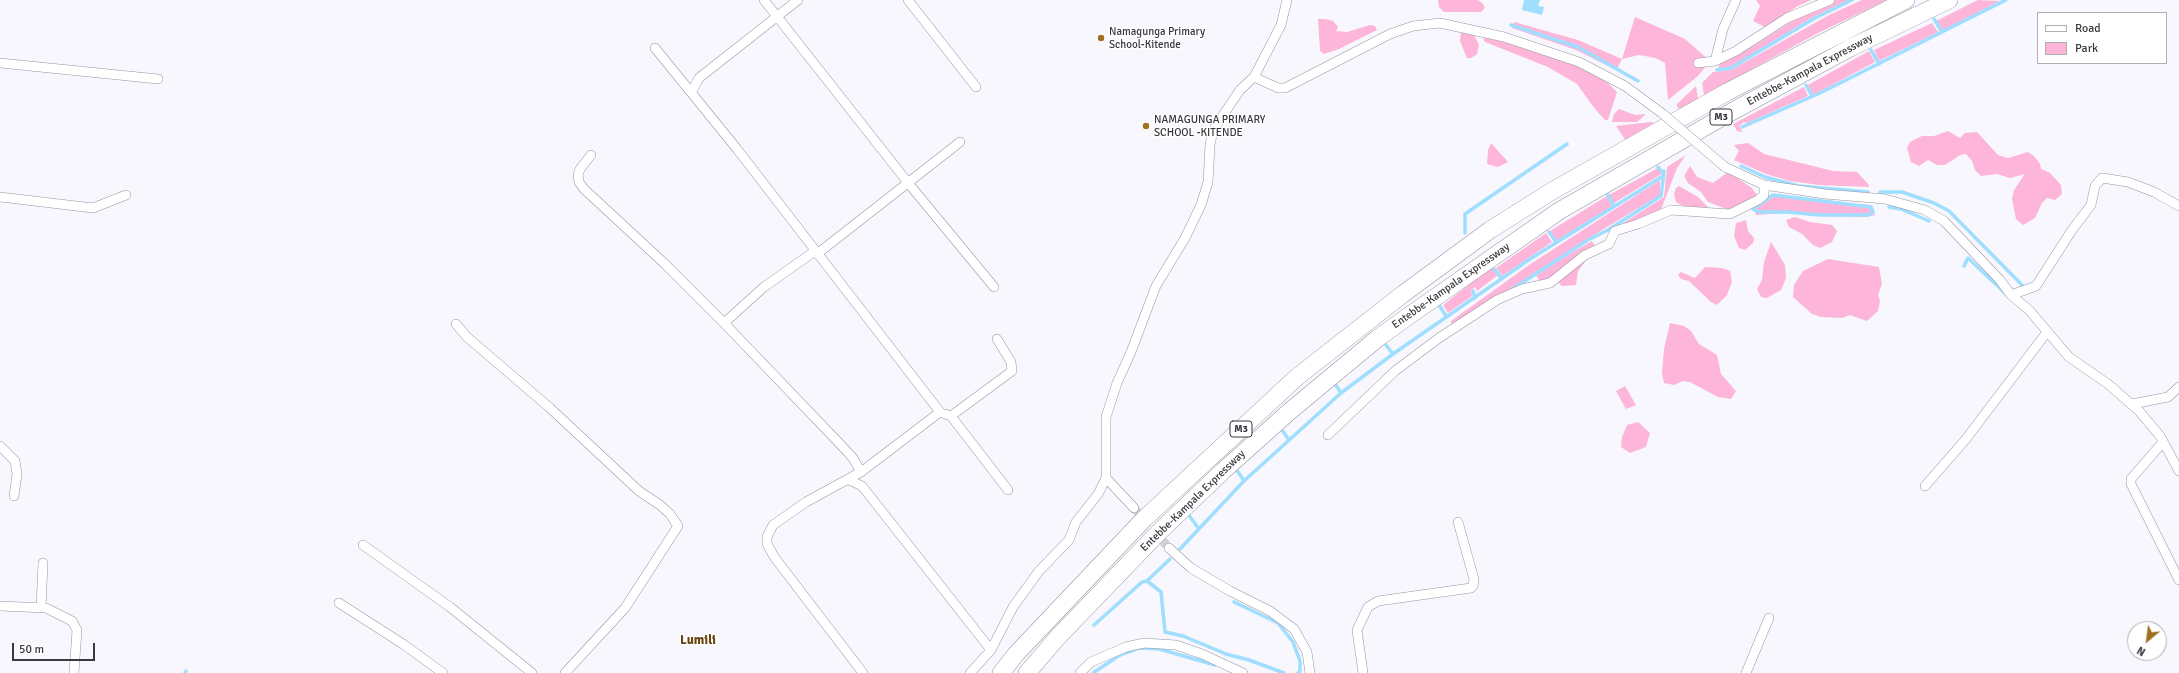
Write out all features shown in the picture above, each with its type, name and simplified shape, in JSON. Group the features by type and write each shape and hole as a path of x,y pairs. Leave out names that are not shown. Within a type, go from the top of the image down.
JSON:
{"highway":[{"name":"Entebbe-Kampala Expressway","path":"1001,673 1016,654 1144,519 1297,377 1403,294 1490,230 1552,191 1727,92 1906,0"},
{"name":"Entebbe-Kampala Expressway","path":"1027,673 1057,638 1159,532 1290,411 1378,338 1559,211 1733,111 1850,48 1949,0"}],"street":[{"path":"764,0 909,184 994,287"},
{"path":"692,91 700,78 798,0"},
{"path":"908,0 976,87"},
{"path":"970,673 992,650 1013,607 1039,571 1068,540 1076,522 1098,494 1106,478 1106,417 1117,383 1131,352 1156,286 1185,238 1201,205 1209,177 1210,145 1213,130 1240,90 1254,77 1281,25 1286,0"},
{"path":"1715,61 1723,29 1736,0"},
{"path":"1698,62 1715,61 1736,51 1787,18 1830,0"},
{"path":"1254,77 1273,87 1284,88 1390,34 1413,26 1440,23 1504,37 1578,62 1625,86 1663,114 1725,166 1764,185 1825,194 1885,199 1925,210 1944,221 2000,280 2011,295 2029,310 2046,332 2069,357 2108,384 2132,404 2163,442 2179,471"},
{"path":"655,48 692,91 940,412 951,416 1008,490"},
{"path":"0,63 158,79"},
{"path":"724,323 764,287 827,245 909,184 960,142"},
{"path":"591,155 578,175 579,182 584,189 665,264 724,323 853,458 861,472"},
{"path":"2011,295 2036,286 2072,230 2091,205 2095,186 2102,178 2128,182 2154,192 2179,206"},
{"path":"1328,435 1389,376 1439,338 1497,300 1522,289 1550,283 1585,255 1609,244 1615,231 1638,224 1671,210 1730,214 1758,200 1764,195 1764,185"},
{"path":"0,197 93,208 126,195"},
{"path":"456,324 467,337 550,408 639,491 660,505 670,514 678,526 625,608 566,673"},
{"path":"1925,486 1966,438 2046,332"},
{"path":"951,416 1012,371 1011,362 997,339"},
{"path":"2132,404 2168,396 2179,387"},
{"path":"863,673 774,558 767,544 767,537 773,524 806,502 849,480 861,472 940,412"},
{"path":"2163,442 2132,479 2131,484 2179,580"},
{"path":"0,446 15,461 17,474 14,496"},
{"path":"1106,478 1134,508"},
{"path":"849,480 862,486 992,650"},
{"path":"1363,673 1357,630 1368,607 1378,601 1460,590 1473,586 1474,579 1458,522"},
{"path":"363,545 450,607 532,673"},
{"path":"1169,548 1191,568 1230,591 1270,611 1294,629 1307,652 1309,672"},
{"path":"41,607 43,563"},
{"path":"339,603 403,644 443,673"},
{"path":"0,606 41,607 67,617 72,622 76,630 74,673"},
{"path":"1746,673 1769,618"},
{"path":"1080,673 1091,662 1126,647 1144,643 1176,645 1208,656 1242,673"}],"green space":[{"path":"1438,0 1478,0 1485,8 1481,12 1444,12 1439,7"},
{"path":"1756,0 1811,0 1796,7 1767,28 1753,21 1760,6"},
{"path":"1825,0 1849,0 1813,17 1731,67 1718,68 1721,62 1755,45"},
{"path":"1862,0 1887,0 1818,33 1704,95 1702,83 1713,72 1731,70 1829,15"},
{"path":"1978,0 2000,1 1943,30 1936,21"},
{"path":"1635,17 1685,39 1710,61 1698,76 1668,100 1665,63 1656,58 1639,55 1622,59"},
{"path":"1318,19 1333,21 1338,27 1336,31 1347,32 1370,25 1375,26 1377,30 1339,49 1324,54 1320,51"},
{"path":"1514,22 1578,40 1622,59 1616,70 1576,50 1512,28"},
{"path":"1932,23 1938,32 1879,61 1874,50"},
{"path":"1461,31 1473,33 1479,45 1477,54 1471,58 1467,58 1460,41"},
{"path":"1486,38 1536,50 1564,60 1604,79 1617,92 1608,120 1605,120 1595,109 1577,84 1548,67 1485,42 1483,39"},
{"path":"1869,51 1875,62 1813,95 1808,85"},
{"path":"1696,86 1698,99 1680,109 1677,107 1677,104"},
{"path":"1804,87 1808,96 1747,123 1744,122 1739,126 1743,132 1737,131 1733,124"},
{"path":"1619,109 1635,115 1646,114 1637,122 1612,122 1614,114"},
{"path":"1651,122 1654,123 1625,140 1616,126"},
{"path":"1948,131 1960,138 1965,133 1977,132 1998,155 2008,158 2028,152 2034,156 2040,164 2041,169 2050,173 2061,185 2062,194 2055,200 2047,198 2042,203 2035,218 2023,225 2016,219 2012,199 2014,190 2025,174 2010,178 1997,174 1981,176 1975,170 1972,161 1966,154 1960,155 1945,165 1937,165 1928,160 1919,166 1911,162 1907,148 1910,142 1922,136 1934,136"},
{"path":"1491,143 1508,162 1498,167 1487,164 1488,150"},
{"path":"1748,143 1764,154 1833,171 1857,172 1869,185 1869,187 1819,185 1790,181 1766,174 1734,160 1739,151 1734,145"},
{"path":"1686,155 1677,168 1660,212 1614,229 1664,197 1667,167"},
{"path":"1690,166 1697,177 1713,183 1728,172 1752,188 1757,195 1756,198 1729,210 1708,202 1701,192 1688,183 1684,176"},
{"path":"1658,168 1662,173 1660,175 1614,203 1609,195"},
{"path":"1660,180 1660,195 1579,244 1510,289 1511,291 1452,327 1451,321 1529,265"},
{"path":"1679,186 1698,197 1708,207 1706,209 1688,209 1676,202 1674,194 1676,188"},
{"path":"1607,196 1612,206 1556,241 1550,231"},
{"path":"1779,196 1817,202 1871,205 1875,215 1866,217 1819,216 1785,213 1756,215 1755,212 1757,208 1773,197"},
{"path":"1795,217 1810,222 1832,225 1837,231 1832,242 1820,248 1813,245 1802,234 1789,227 1786,220"},
{"path":"1746,220 1748,231 1754,238 1753,243 1745,250 1739,248 1734,236 1736,223"},
{"path":"1546,233 1552,242 1502,276 1496,268"},
{"path":"1592,241 1597,250 1595,256 1587,259 1578,271 1576,285 1562,286 1553,277 1549,277 1542,283 1535,274"},
{"path":"1771,242 1785,265 1786,278 1781,290 1767,298 1761,297 1757,289 1762,280 1764,262"},
{"path":"1828,259 1879,267 1882,284 1878,295 1880,301 1878,311 1867,321 1850,315 1842,318 1821,317 1812,314 1793,297 1794,285 1803,271"},
{"path":"1492,267 1497,276 1477,291 1475,287 1471,290 1472,296 1448,313 1443,305"},
{"path":"1705,267 1722,268 1730,271 1732,282 1727,295 1717,305 1711,302 1689,281 1681,279 1678,275 1681,272 1695,278"},
{"path":"1670,323 1684,326 1691,331 1699,344 1717,355 1721,374 1736,391 1731,399 1718,397 1690,382 1683,381 1674,385 1664,383 1662,373 1664,349"},
{"path":"1625,386 1636,405 1626,409 1616,391"},
{"path":"1638,422 1650,433 1646,447 1630,453 1621,447 1622,437 1627,425"}],"water":[{"path":"1524,0 1540,0 1538,6 1544,7 1542,15 1522,10"}],"waterway":[{"path":"1717,70 1731,68 1815,18 1852,0"},
{"path":"1742,127 1820,93 2006,0"},
{"path":"1934,19 1942,32"},
{"path":"1511,25 1578,47 1638,81"},
{"path":"1871,50 1879,64"},
{"path":"1806,85 1812,96"},
{"path":"1465,233 1465,214 1567,144"},
{"path":"1741,166 1765,177 1799,186 1868,192"},
{"path":"1658,167 1663,173"},
{"path":"1511,290 1588,240 1608,230 1661,196 1664,171"},
{"path":"1180,549 1244,481 1341,393 1393,354 1530,259 1663,176"},
{"path":"1880,192 1902,192 1934,203 1949,211 2025,288"},
{"path":"1608,195 1614,206"},
{"path":"1773,195 1871,207 1873,212 1868,215 1820,215 1787,212 1759,212 1753,209 1773,195"},
{"path":"1889,207 1901,209 1929,221"},
{"path":"1549,232 1556,242"},
{"path":"1964,266 1968,258 2005,293"},
{"path":"1494,269 1502,279"},
{"path":"1473,291 1475,298"},
{"path":"1439,305 1446,316"},
{"path":"1386,345 1393,354"},
{"path":"1335,384 1341,393"},
{"path":"1282,430 1289,440"},
{"path":"1236,469 1244,481"},
{"path":"1188,514 1199,529"},
{"path":"1094,625 1142,582 1147,581 1170,559"},
{"path":"1147,581 1161,592 1165,632 1183,636 1226,654 1249,660 1284,673"},
{"path":"1234,602 1278,623 1293,642 1300,661 1300,671 1298,673"},
{"path":"1093,673 1120,655 1139,648 1159,649 1215,665"}],"tunnel":[{"path":"1134,508 1169,548"}],"place":[{"name":"Namagunga Primary School-Kitende","path":"1101,38"},
{"name":"NAMAGUNGA PRIMARY SCHOOL -KITENDE","path":"1146,126"}],"district":[{"name":"Lumili","path":"698,641"}]}
